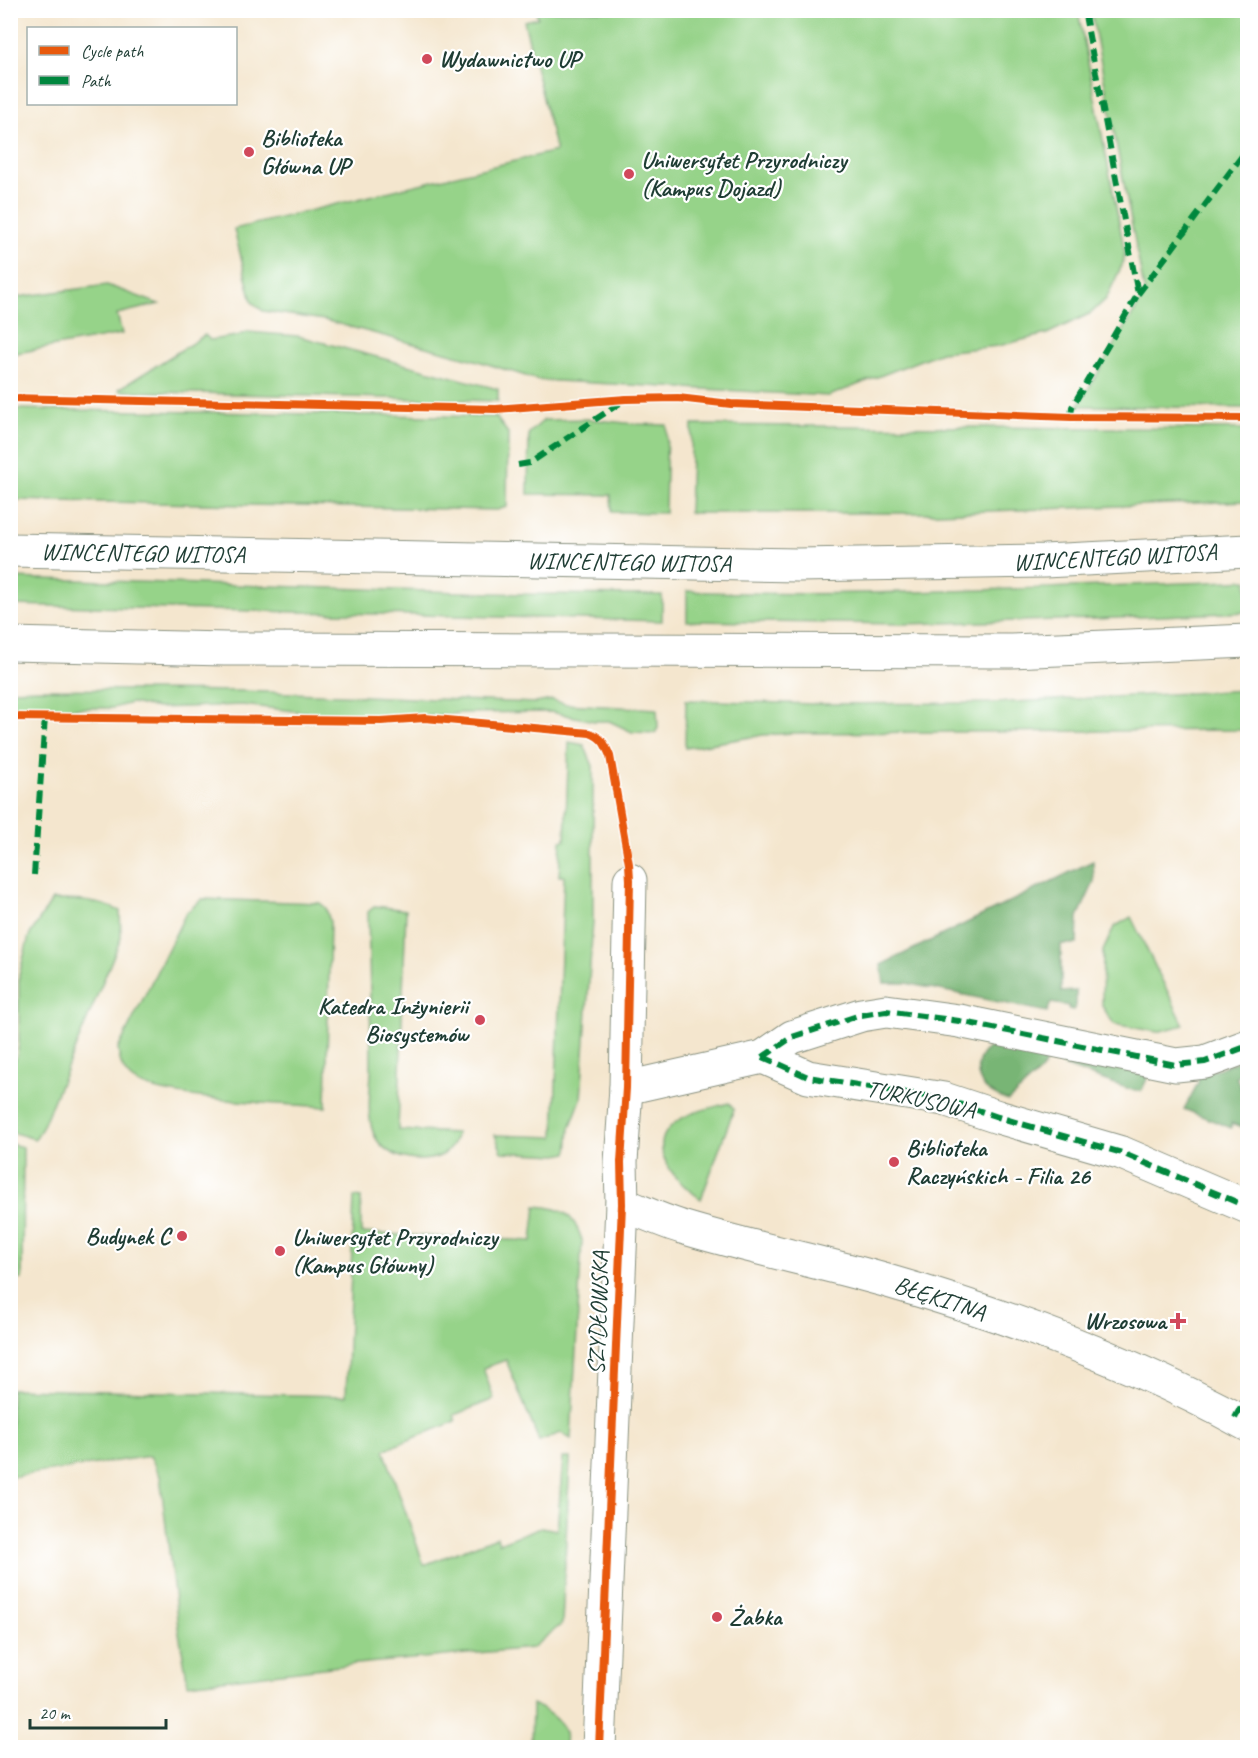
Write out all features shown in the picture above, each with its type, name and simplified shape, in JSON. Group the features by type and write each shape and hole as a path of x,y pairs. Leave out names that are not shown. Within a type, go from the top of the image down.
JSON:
{"main road":[{"name":"WINCENTEGO WITOSA","path":"10,550 798,565 1044,561 1248,551"},
{"path":"10,644 225,649 1011,651 1248,641"},
{"path":"10,666 225,649"},
{"name":"SZYDŁOWSKA","path":"599,1748 622,1204 621,1162 626,1088 630,880"},
{"path":"626,1088 763,1057 792,1036 861,1015 886,1011 959,1021 1176,1065 1205,1062 1248,1046"},
{"name":"TURKUSOWA","path":"763,1057 808,1077 944,1099 1122,1153 1248,1207"},
{"name":"BŁĘKITNA","path":"622,1204 684,1228 884,1280 1002,1317 1243,1412"}],"green space":[{"path":"536,11 1078,11 1125,253 1123,263 1106,299 1091,313 1047,334 998,346 941,352 829,396 538,380 475,360 324,320 263,311 252,302 234,229 556,151 524,21 538,18"},
{"path":"1091,11 1247,11 1247,408 1078,406 1145,294"},
{"path":"107,285 159,304 117,314 122,334 11,354 11,298"},
{"path":"247,332 298,336 498,389 498,401 120,391 119,389 205,335 210,340"},
{"path":"10,409 496,417 508,433 507,507 497,510 11,500"},
{"path":"588,419 667,425 665,513 612,512 611,495 528,494 529,433 544,420"},
{"path":"692,425 1247,429 1247,501 938,513 689,513"},
{"path":"11,578 524,594 662,595 662,621 11,605"},
{"path":"1247,580 1247,612 904,624 687,621 687,591 872,593"},
{"path":"11,690 243,691 536,703 552,700 565,704 657,709 658,728 655,733 632,732 609,721 594,721 551,712 461,713 381,721 242,705 158,708 131,703 113,708 11,708"},
{"path":"1247,690 1247,730 792,733 763,735 685,748 686,700 813,704 992,703"},
{"path":"569,742 584,745 593,766 593,921 581,1099 570,1128 568,1153 558,1155 502,1152 495,1135 554,1137 564,876 559,876 561,841 565,840"},
{"path":"1093,861 1094,882 1078,917 1077,944 1061,944 1061,992 1076,991 1076,1005 1073,1010 1068,1009 1069,1006 1051,1003 1047,1012 906,983 884,983 881,965"},
{"path":"202,899 320,903 326,908 330,922 326,1107 192,1096 143,1085 130,1078 125,1072 118,1049 186,913"},
{"path":"52,900 95,903 120,911 121,938 42,1128 35,1139 11,1132 11,1068 16,1059 19,1044 19,975 29,936"},
{"path":"375,906 406,910 398,1130 457,1133 448,1151 430,1159 413,1160 389,1151 377,1140 371,1124 368,912"},
{"path":"1131,917 1184,1025 1157,1032 1114,1024 1102,1006 1103,951 1114,927"},
{"path":"999,1044 1045,1052 1047,1061 1041,1071 1008,1101 986,1089 979,1076 981,1056"},
{"path":"1061,1056 1150,1073 1141,1091 1135,1091 1064,1066 1061,1063"},
{"path":"1247,1058 1247,1069 1236,1077 1247,1100 1247,1129 1231,1123 1231,1128 1184,1109 1198,1083 1198,1076"},
{"path":"729,1103 734,1109 701,1199 682,1184 667,1164 662,1142 666,1132 682,1118"},
{"path":"11,1144 23,1147 22,1279 11,1279"},
{"path":"354,1197 361,1198 361,1233 532,1241 536,1206 553,1208 566,1214 579,1231 582,1240 571,1439 561,1433 539,1441 506,1360 483,1368 494,1399 454,1415 456,1421 384,1450 424,1565 497,1537 499,1543 541,1527 557,1530 563,1458 570,1458 562,1624 532,1648 356,1664 188,1684 178,1627 160,1476 150,1456 11,1477 11,1389 346,1396"},
{"path":"532,1704 556,1719 563,1728 565,1747 531,1747"}],"marked path":[{"path":"1071,417 1072,407 1138,294 1084,10"},
{"path":"1138,294 1248,148"},
{"path":"518,465 530,463 623,401"},
{"path":"34,875 45,717"},
{"path":"763,1057 792,1037 861,1015 886,1011 959,1021 1176,1065 1205,1062 1248,1046"},
{"path":"763,1057 808,1077 944,1099 1122,1153 1248,1207"},
{"path":"1235,1418 1248,1393"}],"cycle path":[{"path":"10,398 496,409 626,399 678,398 731,404 1071,417 1248,418"},
{"path":"10,717 381,721 425,718 590,733 601,739 605,745 610,756 630,880 626,1088 621,1162 622,1204 599,1748"}],"place":[{"name":"Wydawnictwo UP","path":"427,59"},
{"name":"Biblioteka Główna UP","path":"249,152"},
{"name":"Uniwersytet Przyrodniczy (Kampus Dojazd)","path":"629,174"},
{"name":"Katedra Inżynierii Biosystemów","path":"480,1020"},
{"name":"Biblioteka Raczyńskich - Filia 26","path":"894,1162"},
{"name":"Budynek C","path":"182,1236"},
{"name":"Uniwersytet Przyrodniczy (Kampus Główny)","path":"280,1251"},
{"name":"Wrzosowa","path":"1178,1321"},
{"name":"Żabka","path":"717,1617"}]}
